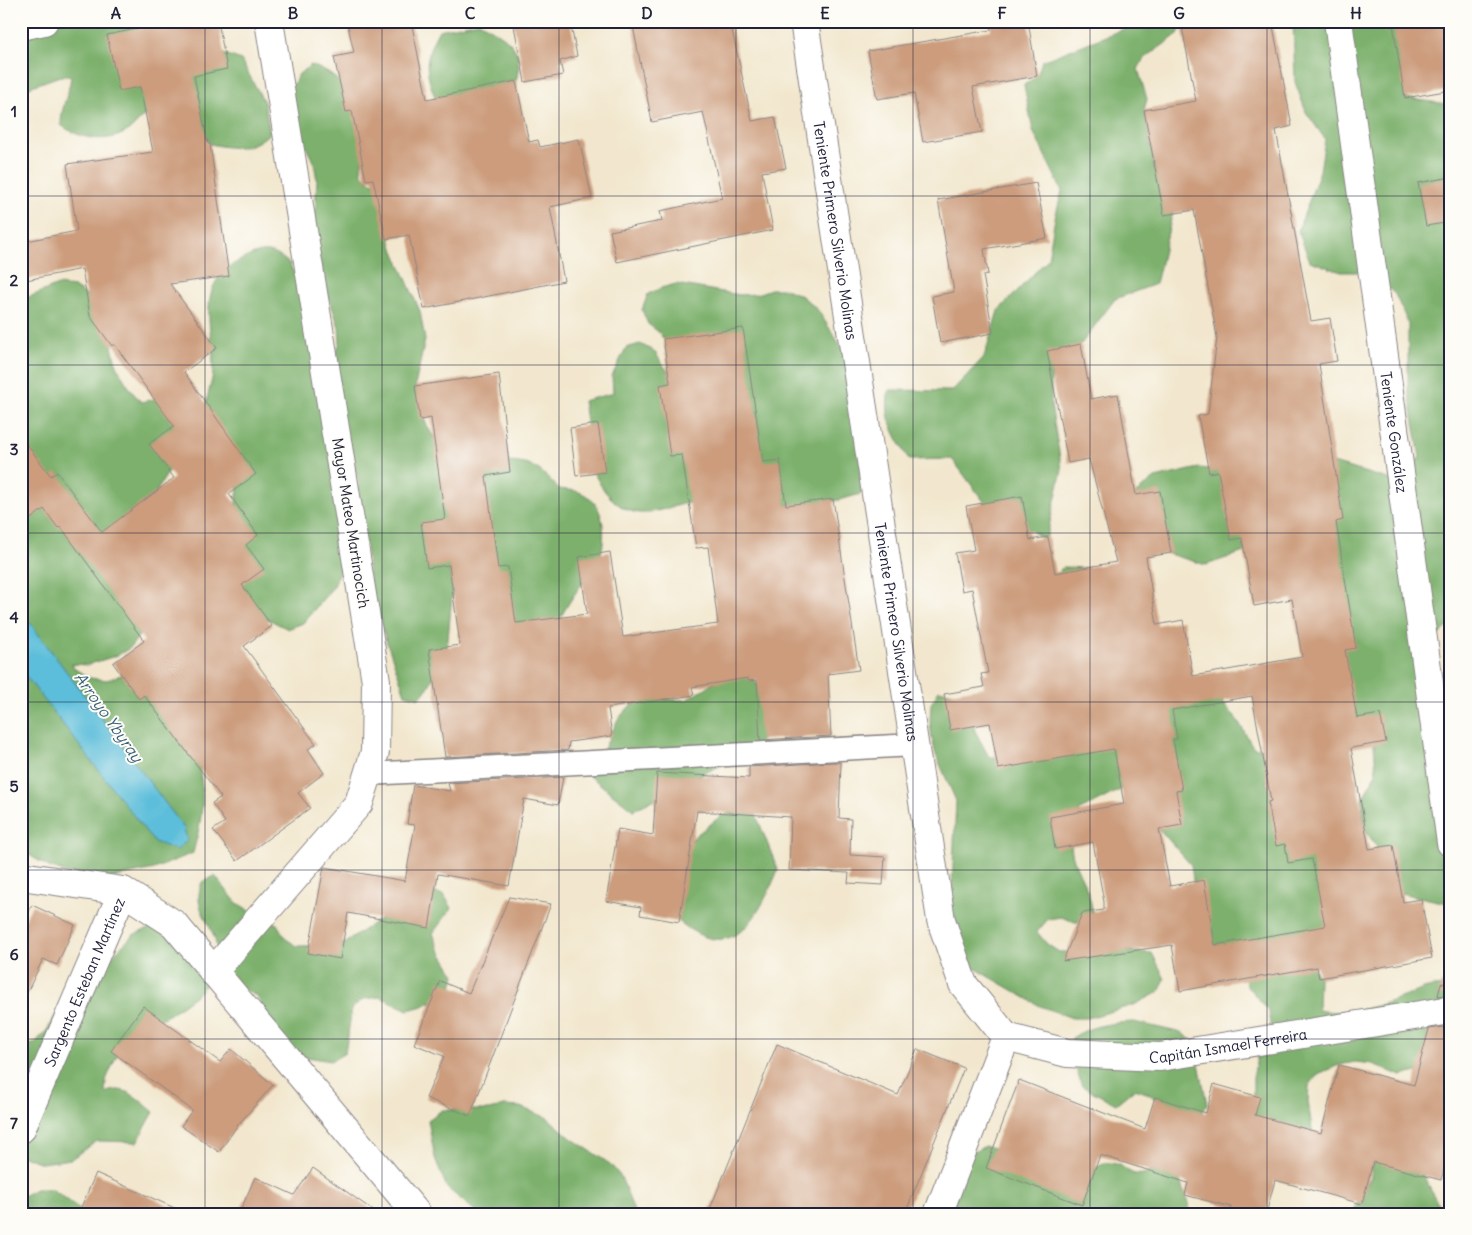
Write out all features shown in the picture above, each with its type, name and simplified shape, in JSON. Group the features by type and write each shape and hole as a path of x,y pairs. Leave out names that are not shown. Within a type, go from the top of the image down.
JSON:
{"street":[{"path":"21,26 44,21"},
{"name":"Mayor Mateo Martinocich","path":"213,972 359,803 375,752 376,681 269,21"},
{"name":"Teniente Primero Silverio Molinas","path":"804,21 941,920 963,984 1006,1037"},
{"name":"Teniente González","path":"1338,21 1451,843"},
{"path":"21,876 123,891 174,924 417,1214"},
{"name":"Sargento Esteban Martínez","path":"21,1129 123,891"},
{"name":"Capitán Ismael Ferreira","path":"1006,1037 1067,1053 1160,1057 1451,1010"},
{"path":"938,1214 1006,1037"}],"lane":[{"path":"368,774 914,745"}],"green space":[{"path":"21,21 173,21 184,75 225,54 241,60 264,102 270,133 249,146 227,147 210,144 206,137 152,110 132,128 114,137 96,138 77,134 61,125 62,112 71,76 60,76 21,90"},
{"path":"1134,21 1185,21 1178,34 1144,59 1138,69 1147,99 1144,110 1156,173 1173,211 1156,284 1115,299 1081,344 1058,363 1051,376 1051,405 1062,470 1046,540 985,503 952,459 909,460 895,435 889,419 889,390 952,391 984,357 998,311 1048,259 1062,191 1033,131 1024,85 1037,76 1042,61 1126,28"},
{"path":"1293,21 1425,21 1405,98 1446,104 1451,102 1451,233 1448,239 1451,274 1451,624 1434,639 1432,693 1451,718 1451,904 1401,893 1383,856 1365,830 1362,800 1376,773 1374,743 1357,718 1350,712 1321,515 1333,463 1398,482 1420,457 1408,388 1408,323 1395,294 1370,272 1341,272 1310,261 1298,231 1320,171 1325,139 1306,112 1295,82"},
{"path":"479,22 505,38 516,51 518,69 516,81 509,82 496,91 384,219 394,251 420,311 425,340 415,386 422,415 448,466 450,575 453,584 447,650 429,686 420,698 405,694 378,617 370,585 358,478 353,464 340,525 339,572 334,586 303,623 288,629 256,613 243,601 233,542 238,490 237,477 209,424 206,409 213,373 209,307 216,281 226,270 241,260 261,252 277,255 289,263 335,356 340,342 339,327 323,280 314,229 317,180 314,163 299,133 291,88 299,74 311,65 321,69 342,84 351,98 367,132 361,168 362,174 366,179 374,183 387,186 445,120 431,85 427,65 432,43 439,30"},
{"path":"676,284 740,295 757,294 771,289 786,289 802,296 817,309 850,360 868,480 861,494 803,505 766,502 727,344 663,339 660,333 648,324 642,310 648,294"},
{"path":"58,285 74,287 113,319 120,333 112,346 116,361 126,383 141,402 171,395 178,446 167,474 141,516 148,623 130,648 118,655 87,665 72,664 75,669 90,678 107,680 121,675 137,680 199,767 202,790 200,821 193,853 154,869 94,882 49,867 21,850 21,294 29,297"},
{"path":"640,344 654,351 672,378 693,471 690,502 645,513 627,510 619,505 599,483 590,458 583,401 613,393 612,376 626,348"},
{"path":"507,462 536,468 547,476 559,489 585,495 594,503 599,511 603,529 602,548 597,565 563,612 544,646 519,652 472,472"},
{"path":"1199,468 1230,471 1247,551 1206,565 1162,552 1133,496 1155,478"},
{"path":"1063,567 1088,568 1144,770 1120,790 1080,810 1074,825 1071,836 1072,851 1074,861 1090,898 1092,922 1075,922 1061,917 1048,919 1037,932 1047,944 1059,952 1121,951 1152,953 1165,979 1159,992 1134,1005 1088,1018 1072,1018 1040,1006 966,963 950,930 956,801 936,755 930,721 931,704 939,690 954,693 972,716 975,731 989,757 1051,757 1055,575"},
{"path":"749,672 768,703 770,732 752,749 732,761 699,775 633,810 578,767 603,751 618,719 630,706 644,699 686,700 712,684"},
{"path":"1161,679 1218,696 1238,721 1253,747 1268,750 1281,773 1267,779 1266,783 1283,808 1309,825 1345,933 1215,945 1198,916 1191,865 1159,829 1173,739"},
{"path":"753,807 778,870 769,892 748,925 736,935 722,939 706,937 688,928 667,911 666,880 695,836 721,816"},
{"path":"215,876 236,902 277,924 286,939 297,946 342,945 377,921 404,909 428,891 444,895 452,908 433,933 439,949 455,975 451,991 423,1006 408,1010 380,997 364,999 352,1008 345,1053 331,1061 301,1056 277,1037 257,996 232,981 220,968 215,941 199,898 202,882"},
{"path":"153,927 170,927 211,968 205,986 195,996 170,1014 129,1037 120,1048 106,1080 105,1093 112,1090 125,1091 154,1112 137,1142 97,1141 71,1159 42,1163 21,1155 21,1050 36,1042 47,1030 55,1016 92,987 109,959 133,935"},
{"path":"1311,965 1319,978 1318,1010 1331,1012 1372,1007 1427,988 1451,985 1451,1060 1431,1063 1417,1072 1401,1076 1373,1064 1355,1062 1339,1065 1318,1074 1309,1086 1308,1101 1315,1150 1255,1115 1253,1111 1253,1078 1260,1042 1270,1026 1269,1011 1247,986 1243,971"},
{"path":"1134,1022 1182,1033 1195,1043 1207,1104 1188,1136 1179,1179 1192,1214 1084,1214 1051,1210 1043,1214 946,1214 972,1153 985,1146 1090,1170 1104,1163 1119,1165 1134,1174 1148,1172 1159,1167 1161,1106 1150,1094 1134,1089 1116,1104 1082,1086 1071,1055 1072,1038 1086,1030 1117,1023"},
{"path":"504,1106 520,1107 548,1118 571,1138 610,1164 621,1177 635,1214 479,1214 447,1188 435,1158 428,1120 442,1110 489,1110"},
{"path":"1373,1159 1418,1165 1445,1214 1352,1214 1371,1177"},
{"path":"36,1189 52,1189 87,1214 21,1214 21,1197"}],"water":[{"path":"21,611 184,828 187,840 177,850 154,842 21,670"}],"building":[{"path":"175,21 218,21 227,69 194,76 208,144 210,144 229,276 170,284 217,348 184,372 256,474 229,494 258,535 246,545 264,569 242,585 272,626 244,646 316,744 308,749 324,773 298,793 310,808 237,861 213,830 225,822 212,803 221,797 144,695 139,699 113,663 144,641 61,527 58,528 44,509 21,526 21,437 51,476 57,472 102,532 174,478 149,444 174,426 114,344 112,346 90,316 82,269 21,281 21,242 77,231 67,164 153,152 140,87 119,91 107,35"},
{"path":"347,21 411,21 427,99 516,81 529,142 538,140 540,147 579,139 592,198 550,207 564,281 424,309 409,235 386,239 373,179 366,180 352,111 346,112 334,57 354,53"},
{"path":"513,21 570,21 577,56 560,61 563,75 525,82"},
{"path":"632,21 730,21 752,121 775,117 786,168 762,172 773,230 617,262 610,231 662,221 660,211 722,198 703,112 652,122"},
{"path":"990,21 1028,21 1037,76 973,87 982,132 923,142 914,93 877,99 868,51 991,30"},
{"path":"1181,21 1272,21 1292,126 1276,130 1311,321 1330,318 1337,361 1319,364 1343,520 1336,522 1356,648 1345,650 1357,718 1380,714 1386,742 1351,748 1369,849 1393,845 1403,902 1421,899 1432,958 1319,978 1317,967 1180,991 1172,945 1063,961 1082,913 1104,910 1104,902 1093,842 1055,849 1050,817 1124,804 1114,749 998,769 990,723 950,730 944,694 984,687 981,674 988,673 972,589 962,591 955,553 974,550 966,506 1022,496 1030,540 1048,537 1055,573 1116,562 1089,459 1068,463 1047,351 1081,344 1091,399 1118,394 1136,495 1160,491 1171,553 1146,557 1157,625 1183,620 1193,676 1302,657 1292,599 1254,606 1242,538 1231,540 1218,471 1209,473 1198,416 1208,414 1217,337 1194,210 1164,215 1144,110 1196,101","holes":["1252,696 1271,801 1268,802 1276,846 1285,844 1288,863 1312,859 1325,926 1215,945 1204,880 1170,886 1159,829 1182,825 1176,791 1182,790 1173,739 1177,739 1172,710"]},
{"path":"1415,21 1451,21 1451,90 1405,98 1393,25"},
{"path":"1451,177 1451,222 1426,226 1418,183"},
{"path":"1036,183 1047,238 984,249 988,274 983,275 993,333 940,343 932,296 954,292 938,200"},
{"path":"743,328 763,462 780,460 786,505 833,499 859,670 828,674 831,736 760,740 757,680 748,681 748,678 692,687 694,695 608,708 612,736 569,742 568,750 445,757 429,649 460,645 449,565 427,568 421,522 445,519 431,418 420,420 415,386 499,374 510,472 486,476 498,568 508,567 516,623 587,614 579,557 610,552 623,637 718,624 708,547 696,548 682,455 670,456 660,385 670,383 663,339"},
{"path":"598,424 605,472 576,476 570,428"},
{"path":"841,763 839,818 851,819 850,855 885,857 883,885 848,883 849,873 789,870 791,817 697,811 679,922 640,915 641,907 606,901 618,829 653,835 657,773 749,778 749,767"},
{"path":"563,777 558,805 524,799 509,886 438,874 429,928 348,913 340,959 308,953 324,867 405,881 415,825 407,824 413,785 450,791 448,783"},
{"path":"509,897 551,904 470,1116 426,1098 444,1056 414,1044 440,981 469,993"},
{"path":"32,905 75,925 57,965 43,959 21,1005 21,928"},
{"path":"1441,983 1451,985 1451,995 1438,996"},
{"path":"143,1006 220,1062 231,1049 273,1085 237,1126 219,1152 181,1126 192,1110 111,1051"},
{"path":"1451,1026 1451,1144 1441,1180 1373,1162 1362,1204 1275,1180 1266,1214 1229,1214 1231,1207 1185,1195 1188,1183 1100,1155 1082,1205 986,1168 1019,1080 1145,1129 1155,1097 1206,1113 1214,1084 1260,1097 1255,1115 1321,1133 1339,1065 1414,1085 1429,1029"},
{"path":"777,1044 898,1095 917,1049 964,1068 905,1214 708,1214"},
{"path":"313,1168 378,1214 239,1214 255,1177 294,1195"},
{"path":"96,1173 188,1214 78,1214"}],"water label":[{"name":"Arroyo Ybyray","path":"109,717"}]}
